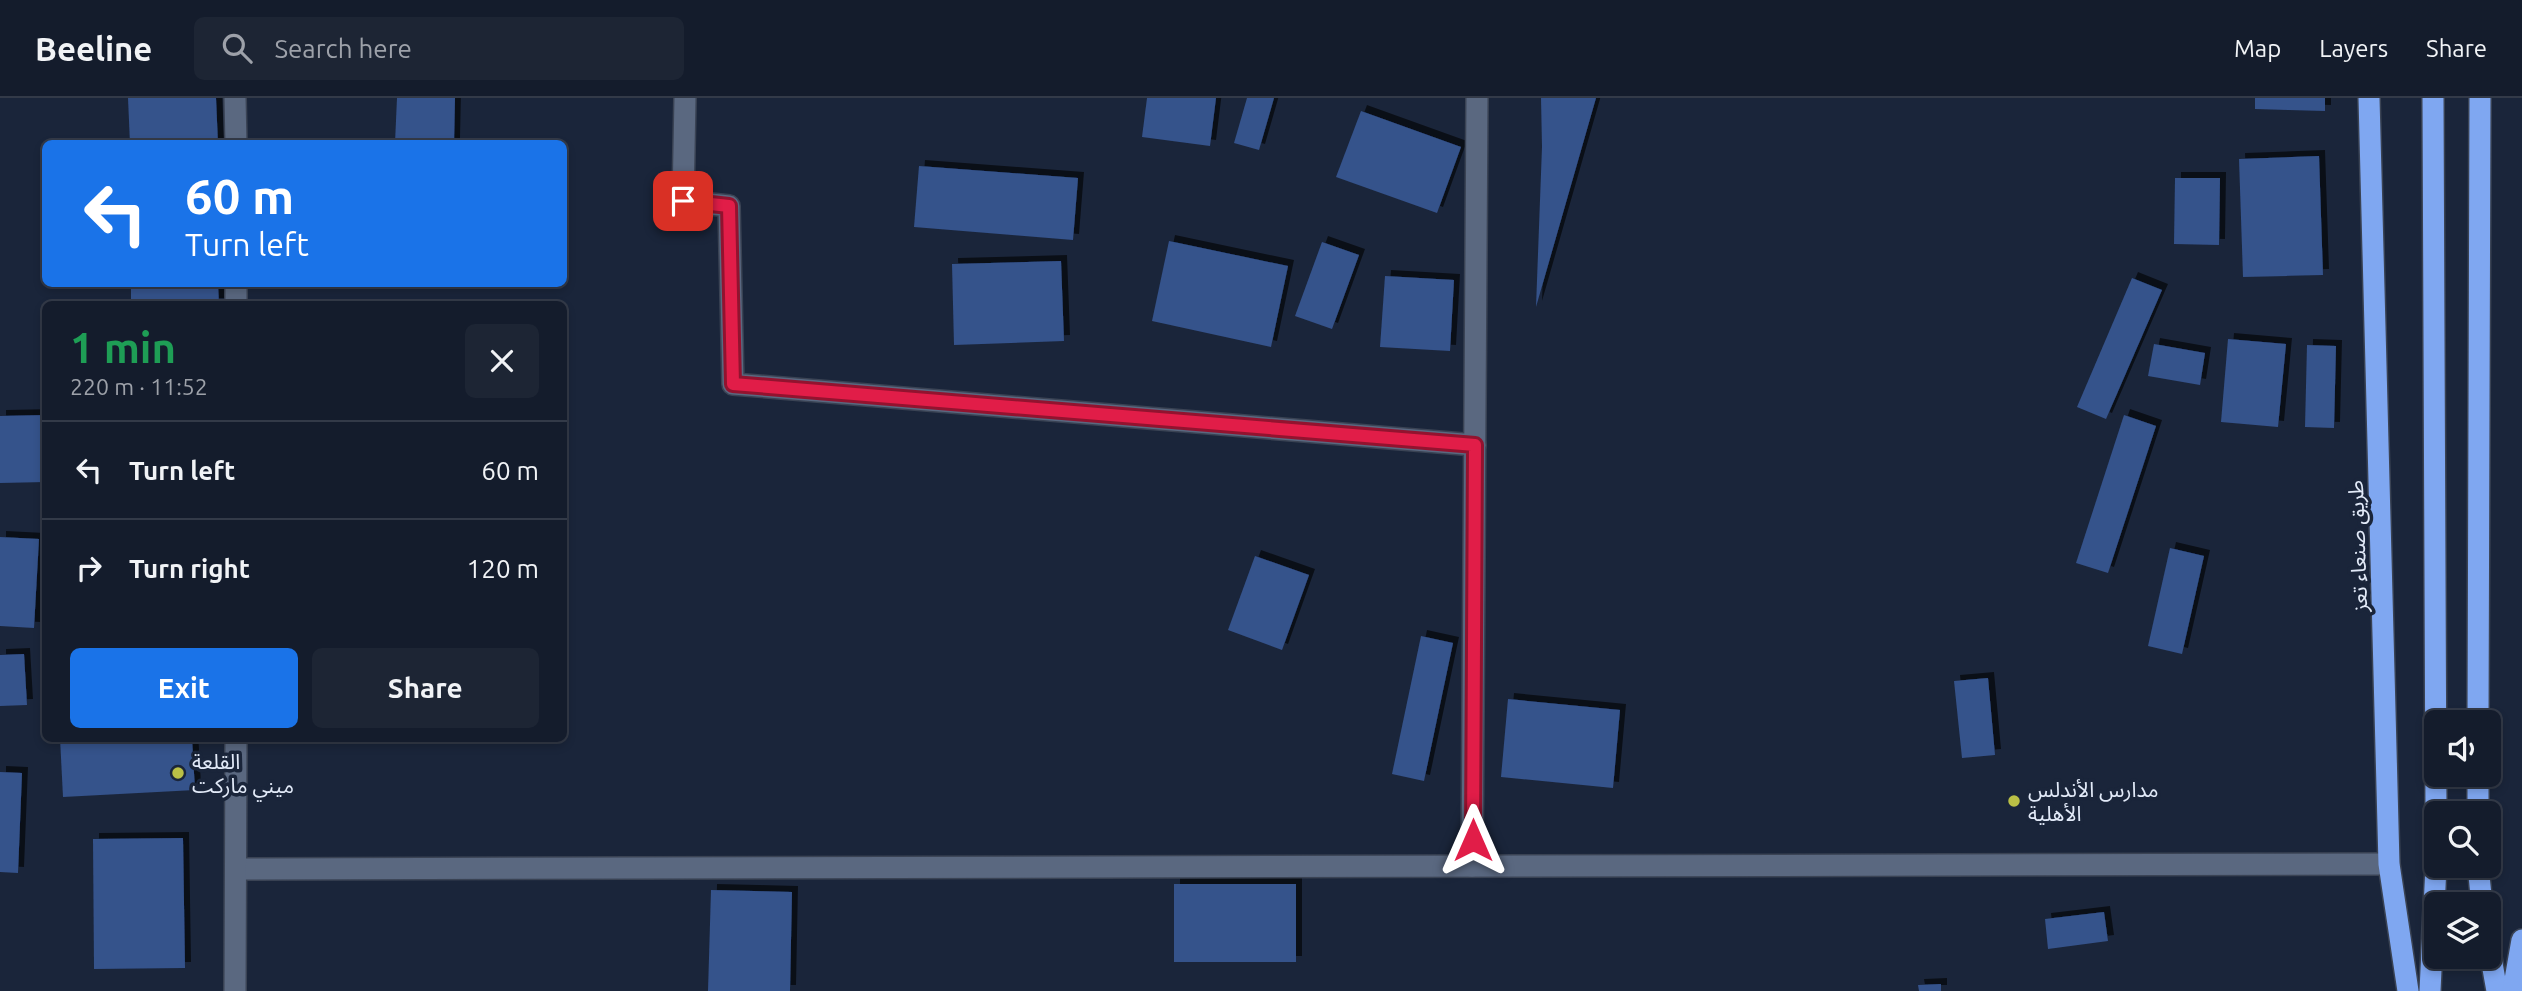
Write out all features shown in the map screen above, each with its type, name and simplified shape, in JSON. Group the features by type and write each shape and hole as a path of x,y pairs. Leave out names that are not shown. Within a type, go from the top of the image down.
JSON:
{"highway":[{"name":"طريق صنعاء تعز","path":"2369,98 2389,864 2408,991"},
{"path":"2433,98 2436,801"},
{"path":"2478,710 2480,98"},
{"path":"2430,991 2435,878"},
{"path":"2512,991 2522,940"},
{"path":"2493,969 2497,991"}],"street":[{"path":"236,98 236,140"},
{"path":"685,98 683,201 729,206 733,384 1475,445"},
{"path":"1472,866 1478,98"},
{"path":"235,991 236,742"},
{"path":"236,869 2389,864"}],"building":[{"path":"128,98 216,98 218,140 130,140"},
{"path":"397,98 455,98 454,140 395,140"},
{"path":"1147,98 1216,98 1210,146 1142,137"},
{"path":"1247,98 1274,98 1259,150 1234,143"},
{"path":"1541,98 1596,98 1536,307 1542,147"},
{"path":"2255,98 2325,98 2325,111 2255,109"},
{"path":"1361,111 1461,147 1437,213 1336,177"},
{"path":"2319,156 2323,275 2243,277 2239,159"},
{"path":"919,166 1078,178 1073,240 914,227"},
{"path":"2175,178 2220,178 2219,245 2174,244"},
{"path":"1169,241 1288,266 1271,347 1152,321"},
{"path":"1322,242 1359,255 1332,329 1295,316"},
{"path":"1061,261 1064,341 954,345 952,264"},
{"path":"1385,276 1454,280 1450,351 1380,347"},
{"path":"2132,278 2162,290 2106,419 2077,407"},
{"path":"131,287 218,287 219,301 131,301"},
{"path":"2228,339 2286,344 2278,427 2221,422"},
{"path":"2154,344 2205,353 2200,385 2148,376"},
{"path":"2307,345 2336,346 2334,428 2305,427"},
{"path":"42,415 42,482 0,483 0,416"},
{"path":"2124,415 2156,426 2108,573 2076,563"},
{"path":"0,537 39,539 34,628 0,626"},
{"path":"2170,548 2204,556 2182,654 2148,646"},
{"path":"1255,556 1309,575 1282,650 1228,630"},
{"path":"1421,636 1453,643 1424,781 1392,774"},
{"path":"24,654 27,705 0,706 0,655"},
{"path":"1988,678 1995,755 1962,758 1954,681"},
{"path":"1508,699 1620,710 1613,788 1501,777"},
{"path":"60,742 192,742 195,790 63,797"},
{"path":"522,742 522,744 441,743"},
{"path":"0,772 22,773 18,873 0,872"},
{"path":"183,838 185,968 94,969 93,839"},
{"path":"1174,884 1296,884 1296,962 1174,962"},
{"path":"711,890 792,892 790,991 708,991"},
{"path":"2104,912 2108,941 2048,949 2045,919"},
{"path":"1941,984 1941,991 1919,991 1918,985"}],"place":[{"name":"القلعة ميني ماركت","path":"178,773"},
{"name":"مدارس الأندلس الأهلية","path":"2014,801"}],"route":[{"path":"683,201 729,206 733,384 1475,445 1473,840"}]}
